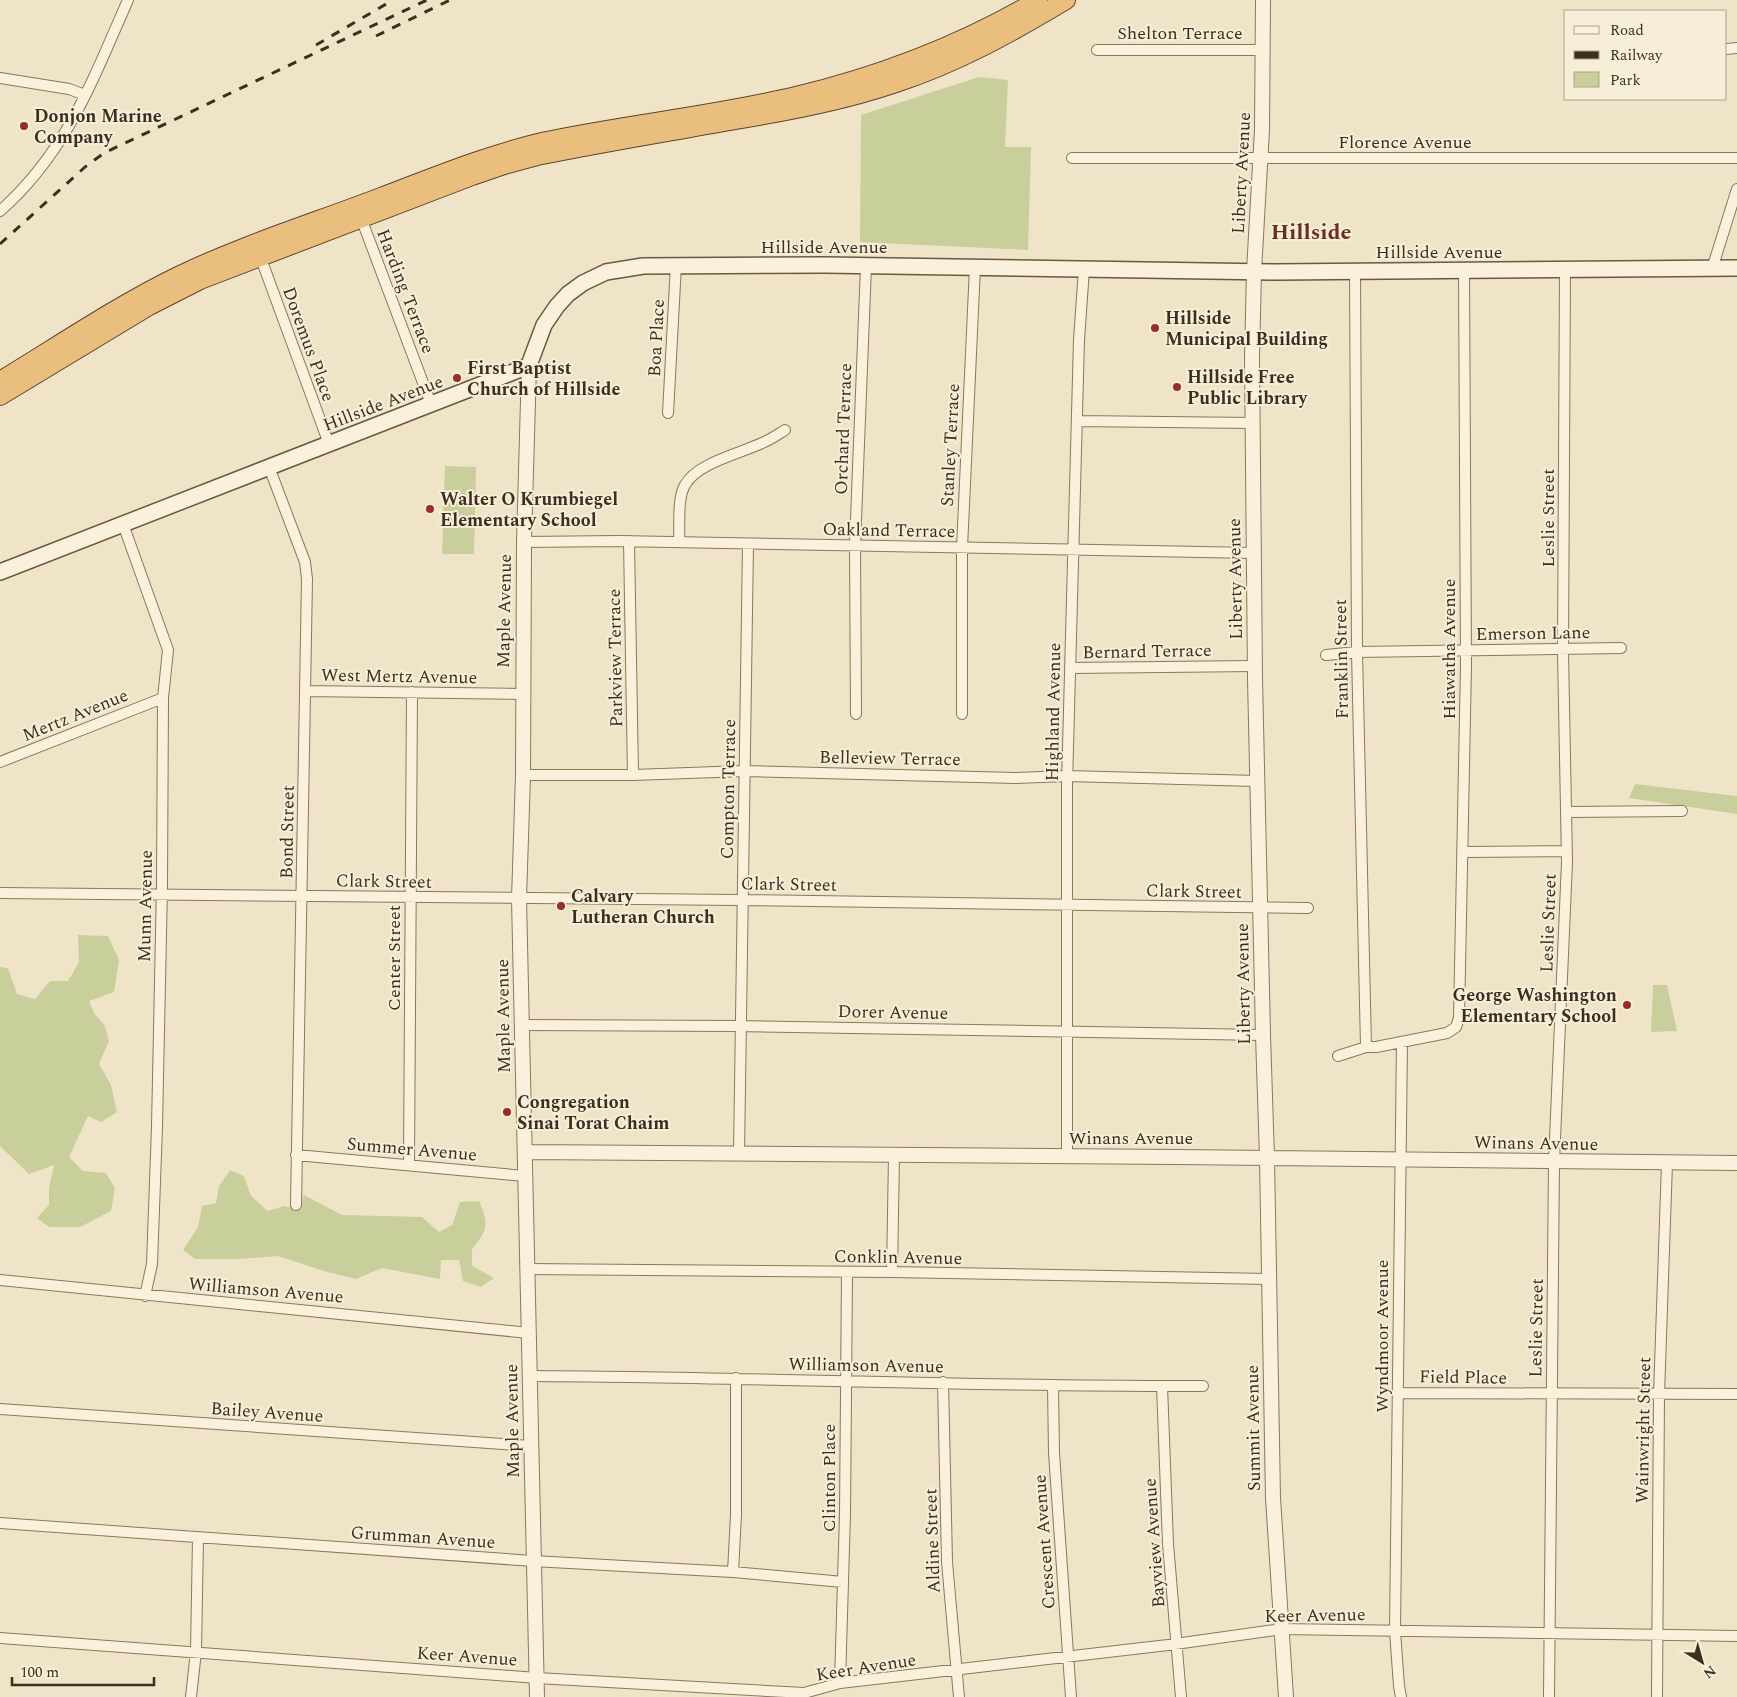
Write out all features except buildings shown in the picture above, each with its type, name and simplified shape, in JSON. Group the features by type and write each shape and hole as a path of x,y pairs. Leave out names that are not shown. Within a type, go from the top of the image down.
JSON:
{"highway":[{"path":"0,381 146,293 193,269 455,169 542,142 779,100 847,82 896,66 944,47 1038,0"},
{"path":"0,396 169,295 210,276 361,218 504,165 537,156 776,113 895,84 974,52 1066,0"}],"main road":[{"name":"Hillside Avenue","path":"0,572 529,365 548,318 562,300 576,288 598,275 614,270 638,266 676,265 1254,271 1737,268"}],"street":[{"path":"0,212 24,188 63,138 85,96 128,0"},
{"name":"Liberty Avenue","path":"1263,0 1261,159 1254,271 1252,423 1257,781 1268,1158"},
{"name":"Shelton Terrace","path":"1097,50 1263,50"},
{"path":"0,78 69,89 85,96"},
{"name":"Florence Avenue","path":"1072,158 1737,158"},
{"path":"1712,269 1737,189"},
{"name":"Harding Terrace","path":"361,218 431,404"},
{"name":"Doremus Place","path":"260,256 329,444"},
{"name":"Boa Place","path":"668,413 676,265"},
{"name":"Orchard Terrace","path":"856,714 855,546 866,266"},
{"name":"Stanley Terrace","path":"962,714 962,548 975,267"},
{"name":"Highland Avenue","path":"1067,1156 1067,776 1079,340 1084,269"},
{"name":"Hiawatha Avenue","path":"1402,1042 1447,1033 1456,1028 1459,1018 1466,650 1464,270"},
{"name":"Leslie Street","path":"1548,1697 1554,1162 1567,812 1563,648 1565,270"},
{"name":"Franklin Street","path":"1355,271 1357,652 1366,1047"},
{"name":"Maple Avenue","path":"529,365 524,542 523,775 519,899 537,1697"},
{"path":"1077,421 1252,423"},
{"path":"680,542 680,500 684,486 692,476 702,468 764,443 785,430"},
{"name":"Bond Street","path":"268,467 306,567 296,1205"},
{"name":"Munn Avenue","path":"123,524 168,650 162,698 158,1127 152,1264 145,1296"},
{"name":"Oakland Terrace","path":"524,542 629,541 1254,553"},
{"name":"Parkview Terrace","path":"629,541 633,775"},
{"name":"Compton Terrace","path":"739,1154 748,544"},
{"name":"Emerson Lane","path":"1326,655 1357,652 1621,648"},
{"name":"Bernard Terrace","path":"1070,668 1255,666"},
{"name":"West Mertz Avenue","path":"305,691 522,694"},
{"name":"Center Street","path":"409,1165 412,692"},
{"name":"Mertz Avenue","path":"0,762 162,698"},
{"name":"Belleview Terrace","path":"523,775 633,775 744,771 1007,778 1067,776 1257,781"},
{"path":"1567,812 1682,811"},
{"path":"1462,852 1566,851"},
{"name":"Clark Street","path":"0,893 742,900 1308,908"},
{"name":"Dorer Avenue","path":"522,1025 741,1026 1263,1035"},
{"path":"1338,1056 1366,1047 1402,1042"},
{"name":"Wyndmoor Avenue","path":"1401,1697 1398,1686 1395,1631 1402,1042"},
{"name":"Winans Avenue","path":"525,1152 1268,1158 1667,1164 1737,1163"},
{"name":"Summer Avenue","path":"296,1155 526,1176"},
{"path":"892,1272 894,1156"},
{"name":"Summit Avenue","path":"1268,1158 1273,1498 1286,1697"},
{"name":"Wainwright Street","path":"1657,1697 1659,1395 1667,1164"},
{"name":"Conklin Avenue","path":"527,1269 892,1272 1269,1279"},
{"name":"Clinton Place","path":"840,1683 845,1514 847,1272"},
{"name":"Williamson Avenue","path":"0,1280 529,1333"},
{"name":"Williamson Avenue","path":"530,1376 1203,1386"},
{"path":"733,1572 736,1498 736,1378"},
{"name":"Aldine Street","path":"943,1382 947,1562 959,1697"},
{"name":"Crescent Avenue","path":"1053,1385 1054,1454 1070,1697"},
{"name":"Bayview Avenue","path":"1162,1386 1168,1544 1181,1697"},
{"name":"Field Place","path":"1398,1393 1737,1394"},
{"name":"Bailey Avenue","path":"0,1409 531,1446"},
{"name":"Grumman Avenue","path":"0,1523 533,1561 733,1572 843,1582"},
{"path":"191,1697 196,1651 198,1538"},
{"name":"Keer Avenue","path":"0,1638 196,1651 536,1678 804,1695 840,1683 1177,1644 1282,1629 1737,1636"}],"green space":[{"path":"979,77 1008,80 1005,147 1031,147 1028,250 860,242 861,115"},
{"path":"445,466 476,467 474,554 442,554"},
{"path":"1635,784 1737,796 1737,814 1629,798"},
{"path":"78,935 108,936 119,960 114,992 89,1001 94,1013 105,1026 109,1041 99,1064 111,1085 117,1112 101,1122 88,1116 69,1157 83,1171 106,1173 115,1188 111,1211 80,1227 49,1227 37,1218 49,1205 49,1188 54,1165 29,1174 0,1146 0,967 8,968 17,994 35,999 50,981 68,981 79,962"},
{"path":"1653,985 1667,985 1677,1031 1651,1032"},
{"path":"230,1170 244,1176 251,1196 268,1211 284,1206 299,1209 304,1195 342,1215 422,1217 439,1232 452,1225 460,1202 479,1201 485,1226 484,1232 472,1249 472,1266 494,1278 481,1287 463,1281 459,1260 441,1260 440,1279 382,1268 356,1279 278,1256 238,1259 195,1259 183,1250 198,1227 202,1206 216,1203 219,1186"}],"railway":[{"path":"316,45 393,0"},
{"path":"0,244 85,167 104,153 427,0"},
{"path":"376,36 450,0"}],"place":[{"name":"Donjon Marine Company","path":"24,126"},
{"name":"Hillside Municipal Building","path":"1155,328"},
{"name":"First Baptist Church of Hillside","path":"457,378"},
{"name":"Hillside Free Public Library","path":"1177,387"},
{"name":"Walter O Krumbiegel Elementary School","path":"430,509"},
{"name":"Calvary Lutheran Church","path":"561,906"},
{"name":"George Washington Elementary School","path":"1627,1005"},
{"name":"Congregation Sinai Torat Chaim","path":"507,1112"}],"district":[{"name":"Hillside","path":"1311,231"}]}
